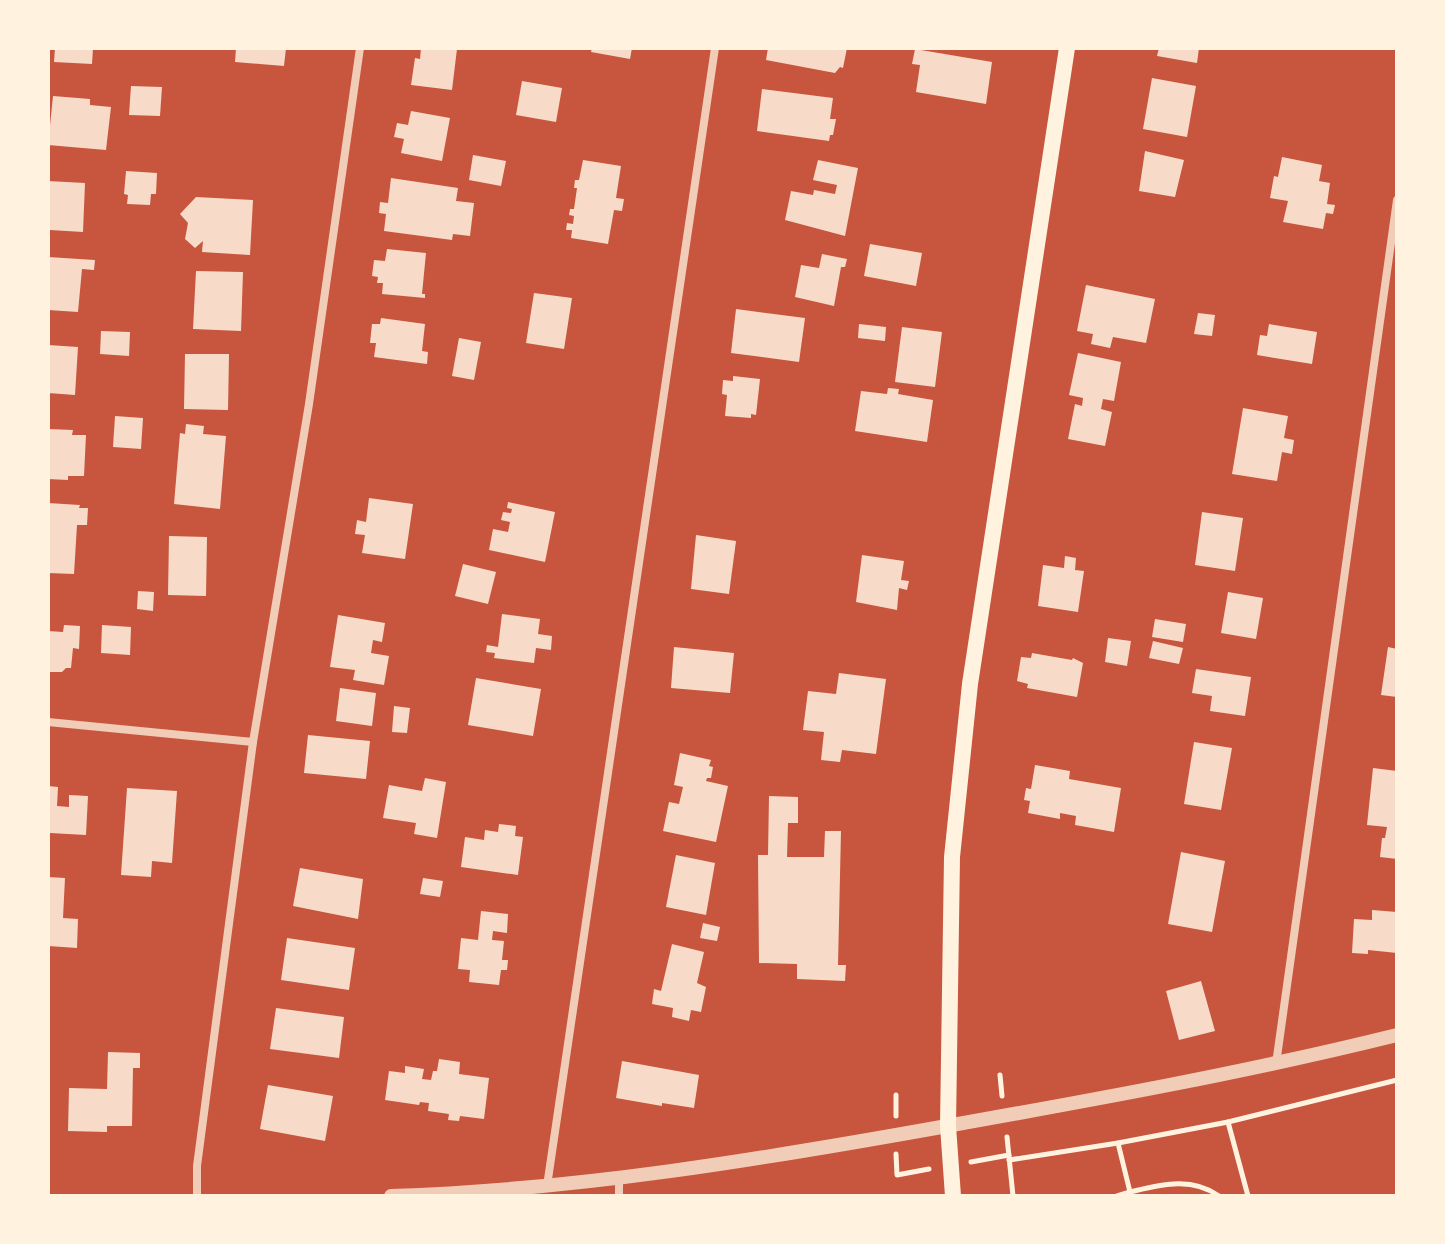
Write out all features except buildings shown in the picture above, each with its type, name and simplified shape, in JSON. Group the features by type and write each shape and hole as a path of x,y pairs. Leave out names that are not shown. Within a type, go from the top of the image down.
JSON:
{"main road":[{"path":"953,1196 948,1126 952,857 968,700 1067,48"}],"street":[{"path":"197,1196 197,1166 253,742 309,404 360,48"},
{"path":"547,1186 715,48"},
{"path":"1276,1064 1397,200"},
{"path":"48,722 253,742"},
{"path":"391,1196 619,1179 1023,1114 1276,1064 1397,1035"},
{"path":"619,1179 619,1196"}],"path":[{"path":"1013,1196 1009,1157 1118,1143 1228,1122 1397,1080"},
{"path":"1228,1122 1248,1196"},
{"path":"1118,1143 1130,1192"},
{"path":"1117,1196 1171,1183 1202,1186 1219,1196"}]}
